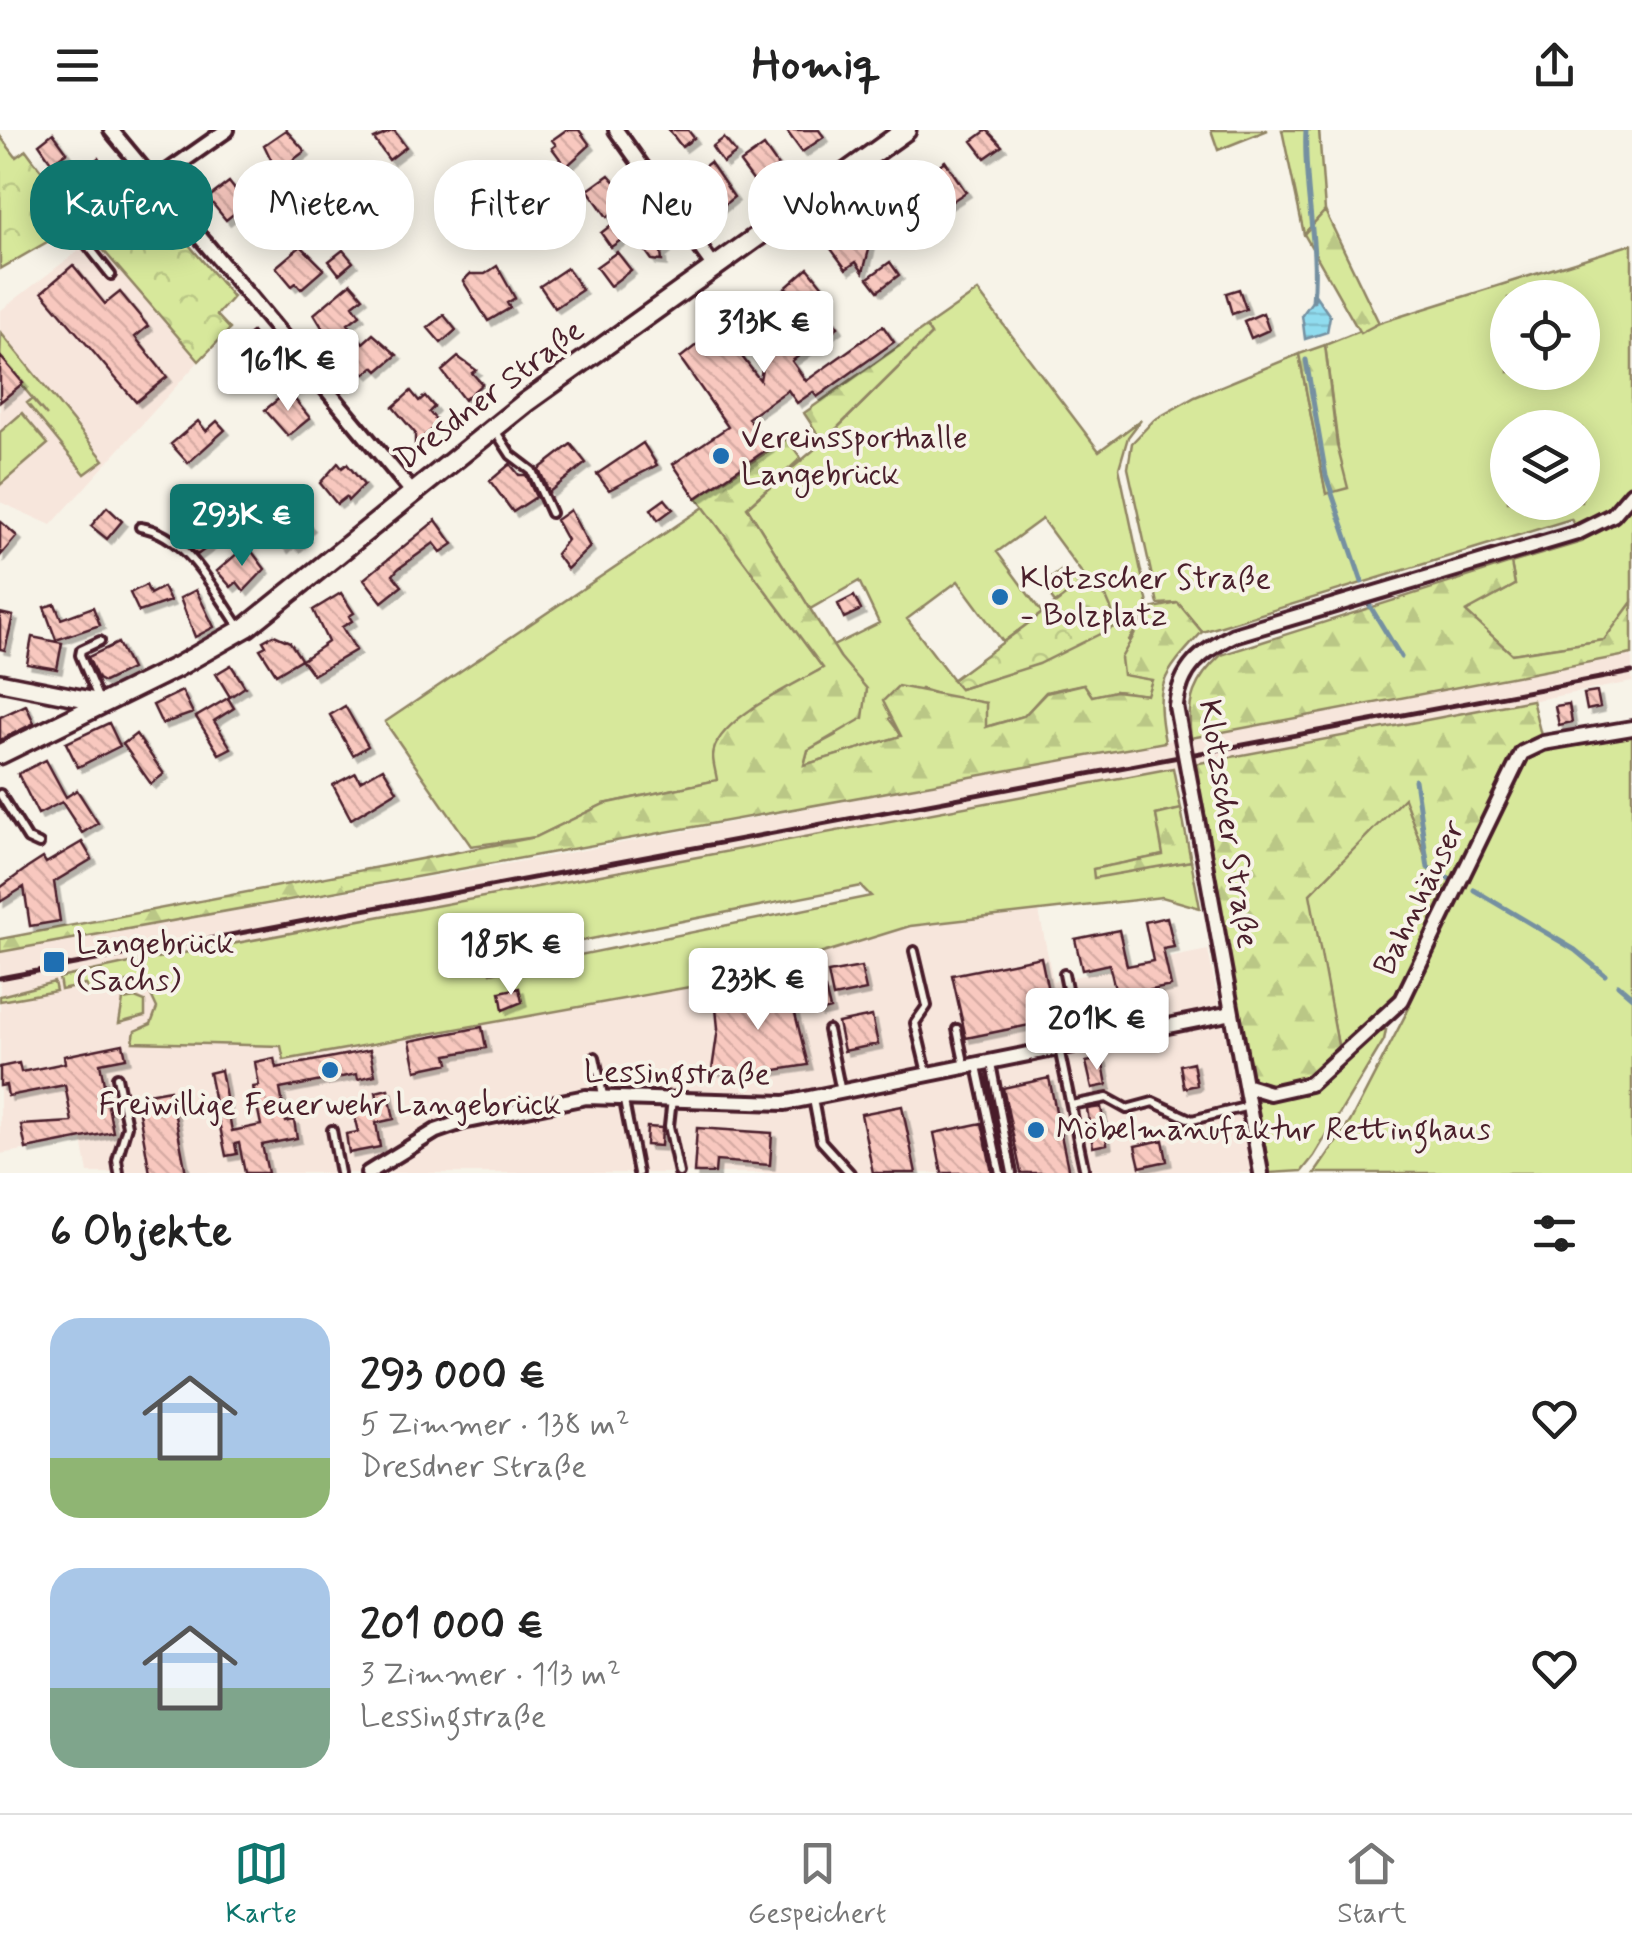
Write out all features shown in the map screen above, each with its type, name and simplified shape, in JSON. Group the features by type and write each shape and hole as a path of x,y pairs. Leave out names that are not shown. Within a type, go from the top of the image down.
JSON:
{"main road":[{"name":"Dresdner Straße","path":"0,754 241,630 493,428 906,130"}],"street":[{"path":"111,130 135,160"},
{"path":"184,160 227,130"},
{"path":"616,130 714,266"},
{"path":"210,250 412,492"},
{"name":"Klotzscher Straße","path":"1261,1173 1176,706 1178,686 1190,664 1234,635 1577,532 1612,515 1632,493"},
{"path":"0,682 103,702"},
{"name":"Bahnhäuser","path":"1247,1086 1270,1093 1310,1084 1402,1000 1522,752 1544,743 1632,728"},
{"name":"Lessingstraße","path":"368,1173 436,1132 462,1122 603,1096 759,1106 1232,1013"}],"lane":[{"path":"91,250 110,275"},
{"path":"493,428 511,454 532,472 551,513"},
{"path":"140,527 156,529 174,540 241,630"},
{"path":"100,640 81,650 80,655 103,702"},
{"path":"0,794 28,840 39,844"},
{"path":"914,951 927,1006 915,1023 927,1074"},
{"path":"1064,974 1079,1044"},
{"path":"957,1029 977,1064 1012,1173"},
{"path":"828,1030 842,1092"},
{"path":"1059,1048 1084,1168"},
{"path":"594,1057 603,1096"},
{"path":"977,1064 1000,1173"},
{"path":"117,1077 128,1126 117,1160 119,1173"},
{"path":"622,1095 638,1173"},
{"path":"672,1098 669,1126 678,1173"},
{"path":"812,1098 821,1141 850,1173"},
{"path":"1071,1105 1107,1098 1127,1109 1153,1102 1192,1120 1250,1105"},
{"path":"332,1130 340,1173"}],"shaded area":[{"path":"79,250 103,250 199,361 51,525 0,502 0,311"},
{"path":"1632,654 1632,682 130,964 132,987 150,993 157,1008 151,1024 135,1031 133,1041 281,1046 285,1060 744,977 910,926 1039,911 1053,981 1208,950 1253,1173 88,1173 82,1140 0,1154 0,952 557,855"}],"green space":[{"path":"1211,130 1268,130 1218,150"},
{"path":"1282,130 1319,130 1325,211 1304,234"},
{"path":"0,136 16,157 26,150 33,160 30,160 30,250 33,250 0,269"},
{"path":"1325,211 1379,323 1360,333 1304,234"},
{"path":"1632,244 1632,602 1605,640 1512,654 1465,612 1515,585 1511,563 1582,542 1571,520 1600,520 1600,410 1490,410 1490,520 1568,520 1202,632 1178,603 1158,604 1128,468 1132,443 1154,420 1195,397 1299,354 1326,493 1338,447 1325,345 1379,323 1490,288 1490,390 1600,390 1600,280 1517,280"},
{"path":"103,250 193,250 233,297 217,315 230,329 199,361"},
{"path":"978,291 1099,451 1141,420 1128,437 1119,468 1149,609 1129,640 1152,680 1148,695 1115,691 1092,697 1083,684 1046,692 1024,716 985,727 986,703 964,702 921,689 889,719 902,736 804,765 808,750 836,735 840,657 833,646 879,623 859,581 810,609 747,507 823,442 931,335 926,327","holes":["1042,519 1087,580 1094,581 1117,624 1039,663 960,689 907,619 958,581 1003,642 1042,613 997,552"]},
{"path":"926,327 931,335 823,442 804,413"},
{"path":"1,333 104,460 85,474 27,403 32,399 47,416 0,359"},
{"path":"1325,345 1337,445 1348,488 1326,494 1299,354"},
{"path":"22,413 48,444 0,485 0,432"},
{"path":"787,439 801,458 747,507 840,657 867,689 863,718 808,750 804,765 901,736 883,701 898,686 986,703 986,727 1024,716 1046,693 1084,684 1092,696 1115,691 1147,695 1152,680 1123,675 1121,658 1149,609 1178,603 1202,632 1164,681 1161,706 1165,742 0,952 0,939 536,837 604,804 717,780 713,756 727,729 758,705 823,668 697,498"},
{"path":"704,507 823,668 753,708 713,754 718,780 604,804 536,837 471,846 385,722"},
{"path":"1511,563 1515,585 1466,612 1512,654 1604,640 1632,602 1632,654 1191,738 1194,692 1204,673 1221,655"},
{"path":"1066,567 1079,586 1055,603 1042,585"},
{"path":"1087,580 1094,581 1098,593 1106,597 1118,625 1039,664 960,689 952,680"},
{"path":"1532,700 1543,743 1521,753 1445,910 1404,798 1310,894 1340,1056 1290,1091 1248,1085 1189,765"},
{"path":"1632,730 1632,1173 1315,1173 1350,1122 1410,1006 1402,1000 1340,1056 1309,895 1404,797 1445,908 1522,753"},
{"path":"1173,768 1181,809 1156,815 1164,855 1094,869 1095,877 1191,861 1200,908 1162,897 910,926 745,977 284,1060 281,1046 133,1042 135,1031 151,1024 157,1008 150,993 131,987 130,981 93,996 85,985 61,990 59,978","holes":["861,886 871,896 491,973 489,959"]},
{"path":"1181,809 1191,861 1094,878 1093,869 1163,855 1156,815"},
{"path":"54,982 56,991 0,1001 0,996"},
{"path":"135,998 145,1002 145,1016 119,1023 123,1000"},
{"path":"1378,1029 1386,1030 1384,1040 1314,1156 1302,1171 1270,1173 1257,1101 1294,1093 1310,1085"}],"water":[{"path":"1316,296 1330,316 1327,332 1305,339 1302,315"}],"building":[{"path":"286,130 305,151 293,160 271,160 264,145"},
{"path":"394,130 406,147 389,160 374,139"},
{"path":"566,130 579,130 590,145 574,160 561,160 552,148 556,145 552,140"},
{"path":"669,130 688,130 694,138 682,147"},
{"path":"786,130 819,130 824,137 802,152"},
{"path":"987,130 1002,146 985,158 972,141"},
{"path":"53,133 67,152 50,160 39,144"},
{"path":"724,138 736,153 721,160 712,147"},
{"path":"764,146 774,160 748,160 748,174 740,163"},
{"path":"606,177 606,216 588,190"},
{"path":"956,177 966,192 956,199"},
{"path":"229,182 233,187 233,214 226,220 213,204 213,194"},
{"path":"296,250 305,250 324,269 301,289 296,283 292,286 276,267"},
{"path":"343,250 353,262 339,274 329,261"},
{"path":"645,250 665,250 662,261 652,260"},
{"path":"832,250 869,250 863,272 856,262 846,269"},
{"path":"617,252 631,270 610,286 596,267"},
{"path":"890,262 899,275 878,291 868,278"},
{"path":"73,265 105,304 120,292 148,326 135,337 167,377 136,402 42,292"},
{"path":"497,266 515,298 507,303 510,308 488,321 463,281 470,274 485,274"},
{"path":"567,268 582,290 555,308 540,286"},
{"path":"808,268 824,288 817,298 838,327 792,361 806,381 883,326 894,342 817,397 813,392 797,403 788,390 748,418 769,448 696,498 673,464 728,427 680,358 719,327 760,380 764,357 771,352 743,312 769,293 773,299"},
{"path":"351,283 363,297 353,305 360,315 348,324 363,343 373,334 397,355 378,371 374,367 365,374 326,334 314,314"},
{"path":"1239,289 1246,309 1232,314 1226,293"},
{"path":"1263,313 1269,330 1251,338 1244,321"},
{"path":"444,315 456,330 441,343 428,328"},
{"path":"252,332 274,360 251,378 229,350"},
{"path":"0,356 23,383 0,402"},
{"path":"458,357 476,370 472,373 482,384 464,400 442,371"},
{"path":"288,391 310,418 288,436 265,410"},
{"path":"411,391 419,401 425,396 434,407 429,412 439,423 415,445 415,433 393,407"},
{"path":"198,421 206,431 217,421 225,430 188,463 171,444"},
{"path":"643,443 657,465 609,490 597,474"},
{"path":"571,444 586,463 549,492 539,469"},
{"path":"338,463 342,468 347,464 364,485 348,501 346,497 337,504 320,483"},
{"path":"510,464 519,475 526,475 536,497 513,512 490,481"},
{"path":"665,499 673,509 658,520 651,509"},
{"path":"107,507 122,521 107,539 91,526"},
{"path":"288,507 310,526 303,532 307,537 295,547 290,542 284,548 265,521"},
{"path":"570,510 590,547 567,569 556,554 567,540 556,520"},
{"path":"436,520 453,544 441,552 434,543 398,569 393,575 402,586 382,602 364,579"},
{"path":"0,521 17,536 0,556"},
{"path":"199,527 212,544 197,555 182,540"},
{"path":"247,545 265,569 244,591 237,582 231,587 217,571"},
{"path":"146,585 150,594 163,587 170,601 139,612 130,593"},
{"path":"196,590 214,627 195,637 180,598"},
{"path":"341,593 354,613 349,616 352,621 342,627 356,650 313,675 302,660 328,642 313,610"},
{"path":"854,596 861,610 844,618 838,604"},
{"path":"55,604 61,619 93,607 100,625 56,640 44,607"},
{"path":"0,613 13,616 5,650 0,649"},
{"path":"274,635 290,642 301,659 276,674 260,649 266,646 263,641"},
{"path":"32,637 62,643 57,669 27,664"},
{"path":"118,643 131,669 104,682 98,679 88,657"},
{"path":"231,665 245,687 230,697 216,674"},
{"path":"182,691 193,713 162,724 153,705"},
{"path":"1597,692 1600,707 1587,710 1584,694"},
{"path":"228,698 234,708 214,721 231,748 219,754 196,717"},
{"path":"1569,704 1572,722 1559,725 1555,706"},
{"path":"26,705 34,723 0,740 0,717"},
{"path":"345,706 368,746 353,755 330,715"},
{"path":"109,723 120,746 78,767 66,743"},
{"path":"136,734 164,774 151,784 123,744"},
{"path":"46,760 66,797 77,790 98,823 82,833 62,802 38,814 18,774"},
{"path":"383,768 397,791 351,819 333,785 356,773 360,781"},
{"path":"82,842 92,859 54,882 60,921 30,926 24,887 0,902 0,888 23,871"},
{"path":"1167,917 1174,947 1163,949 1171,986 1137,993 1140,1007 1121,1011 1119,1005 1113,1007 1110,995 1116,993 1109,964 1082,970 1075,939 1119,930 1127,966 1153,961 1145,922"},
{"path":"1041,957 1054,1020 966,1038 952,975"},
{"path":"861,967 866,990 833,997 828,973"},
{"path":"787,982 808,1065 743,1075 712,1070 718,1028 715,999 739,997"},
{"path":"519,988 522,1002 503,1010 500,992"},
{"path":"825,989 830,1009 818,1012 813,992"},
{"path":"872,1016 878,1044 844,1051 838,1023"},
{"path":"482,1027 486,1048 447,1055 449,1063 416,1070 410,1041"},
{"path":"123,1044 126,1058 100,1063 113,1132 26,1149 21,1125 72,1122 65,1085 8,1096 6,1085 0,1086 0,1067 19,1063 21,1072 65,1063 64,1056"},
{"path":"370,1050 375,1075 358,1079 357,1074 280,1089 286,1122 294,1120 297,1138 262,1145 268,1173 245,1173 239,1143 235,1144 237,1154 226,1156 209,1073 221,1070 232,1131 261,1125 253,1087 259,1086 255,1062 274,1058 276,1068"},
{"path":"1102,1059 1107,1085 1092,1088 1086,1062"},
{"path":"1193,1062 1197,1085 1184,1088 1180,1065"},
{"name":"Möbelmanufaktur Rettinghaus","path":"1049,1078 1069,1173 1021,1173 1003,1088"},
{"path":"388,1089 394,1119 376,1123 380,1147 349,1153 346,1134 358,1132 353,1112 379,1106 376,1092"},
{"path":"170,1090 186,1173 150,1173 136,1096"},
{"path":"902,1106 916,1173 873,1173 861,1114"},
{"path":"1101,1107 1107,1144 1093,1147 1087,1109"},
{"path":"982,1123 992,1173 942,1173 934,1133"},
{"path":"647,1127 662,1128 661,1146 646,1145"},
{"path":"697,1128 772,1133 770,1165 716,1161 715,1173 694,1173"},
{"path":"1163,1140 1167,1161 1140,1167 1135,1146"}],"waterway":[{"path":"1306,130 1313,301"},
{"path":"1306,360 1326,476 1362,582"},
{"path":"1370,606 1401,657"},
{"path":"1415,780 1428,868 1456,882"},
{"path":"1474,890 1575,950 1605,975"},
{"path":"1618,985 1632,997"}],"railway":[{"path":"0,978 1632,672"}],"place":[{"name":"Vereinssporthalle Langebrück","path":"721,456"},
{"name":"Klotzscher Straße - Bolzplatz","path":"1000,597"},
{"name":"Langebrück (Sachs)","path":"54,962"},
{"name":"Freiwillige Feuerwehr Langebrück","path":"330,1070"},
{"name":"Möbelmanufaktur Rettinghaus","path":"1036,1130"}]}
